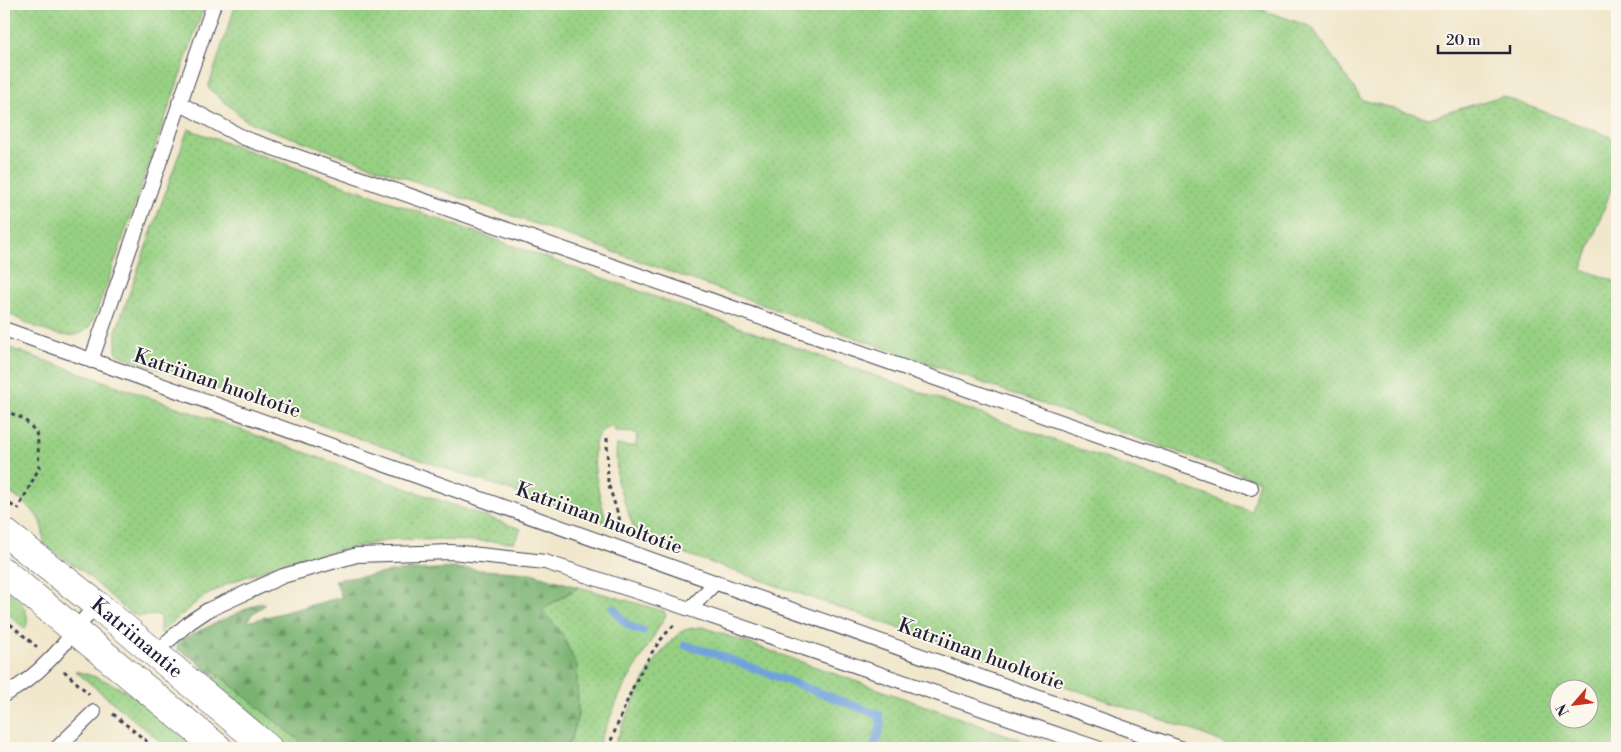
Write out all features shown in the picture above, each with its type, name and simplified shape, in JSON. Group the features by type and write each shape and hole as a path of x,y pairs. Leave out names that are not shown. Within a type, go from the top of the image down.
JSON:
{"main road":[{"name":"Katriinantie","path":"11,521 96,604 268,748"},
{"name":"Katriinantie","path":"4,572 218,748"}],"lane":[{"path":"91,361 214,4"},
{"path":"180,103 244,138 1251,488"},
{"name":"Katriinan huoltotie","path":"4,329 1180,748"},
{"path":"168,641 190,622 208,610 258,587 284,576 357,556 452,552 545,562 690,609 1097,748"},
{"path":"690,609 716,582"},
{"path":"4,694 13,690 51,659 96,604"},
{"path":"57,748 94,712"}],"path":[{"path":"4,410 24,419 36,432 38,443 39,468 11,521"},
{"path":"607,438 608,483 630,552"},
{"path":"608,748 642,668 669,629 690,609"},
{"path":"4,619 51,659"}],"green space":[{"path":"4,4 205,4 96,313 89,327 81,333 72,336 49,332 27,323 9,314 4,303"},
{"path":"236,4 1245,4 1312,27 1362,100 1429,118 1502,96 1617,139 1617,173 1582,269 1617,282 1617,748 1236,748 1197,732 637,537 617,481 616,445 636,446 637,433 615,432 614,427 602,431 596,441 594,464 607,524 118,355 116,350 116,331 188,129 1251,511 1259,481 248,122 208,88"},
{"path":"4,346 521,529 514,542 395,539 294,559 229,583 200,599 160,633 160,615 138,616 126,610 84,572 47,547 40,521 36,515 27,505 4,489"},
{"path":"454,568 531,573 578,587 542,610 562,634 577,666 578,715 571,740 565,748 308,748 220,676 206,671 197,661 177,649 178,641 261,602 265,605 252,614 247,622 342,597 335,580 399,571"},
{"path":"579,587 664,611 666,615 621,692 597,748 565,748 571,740 578,715 577,666 542,610"},
{"path":"5,590 20,601 26,611 27,623 25,629 4,610"},
{"path":"703,627 1044,748 613,748 641,686 659,655 681,632"},
{"path":"75,671 111,683 141,701 197,748 168,748"},
{"path":"220,676 308,748 291,748 210,679"}],"waterway":[{"path":"613,608 626,623 633,628 643,631"},
{"path":"685,645 716,654 879,715 881,725 874,748"}]}
